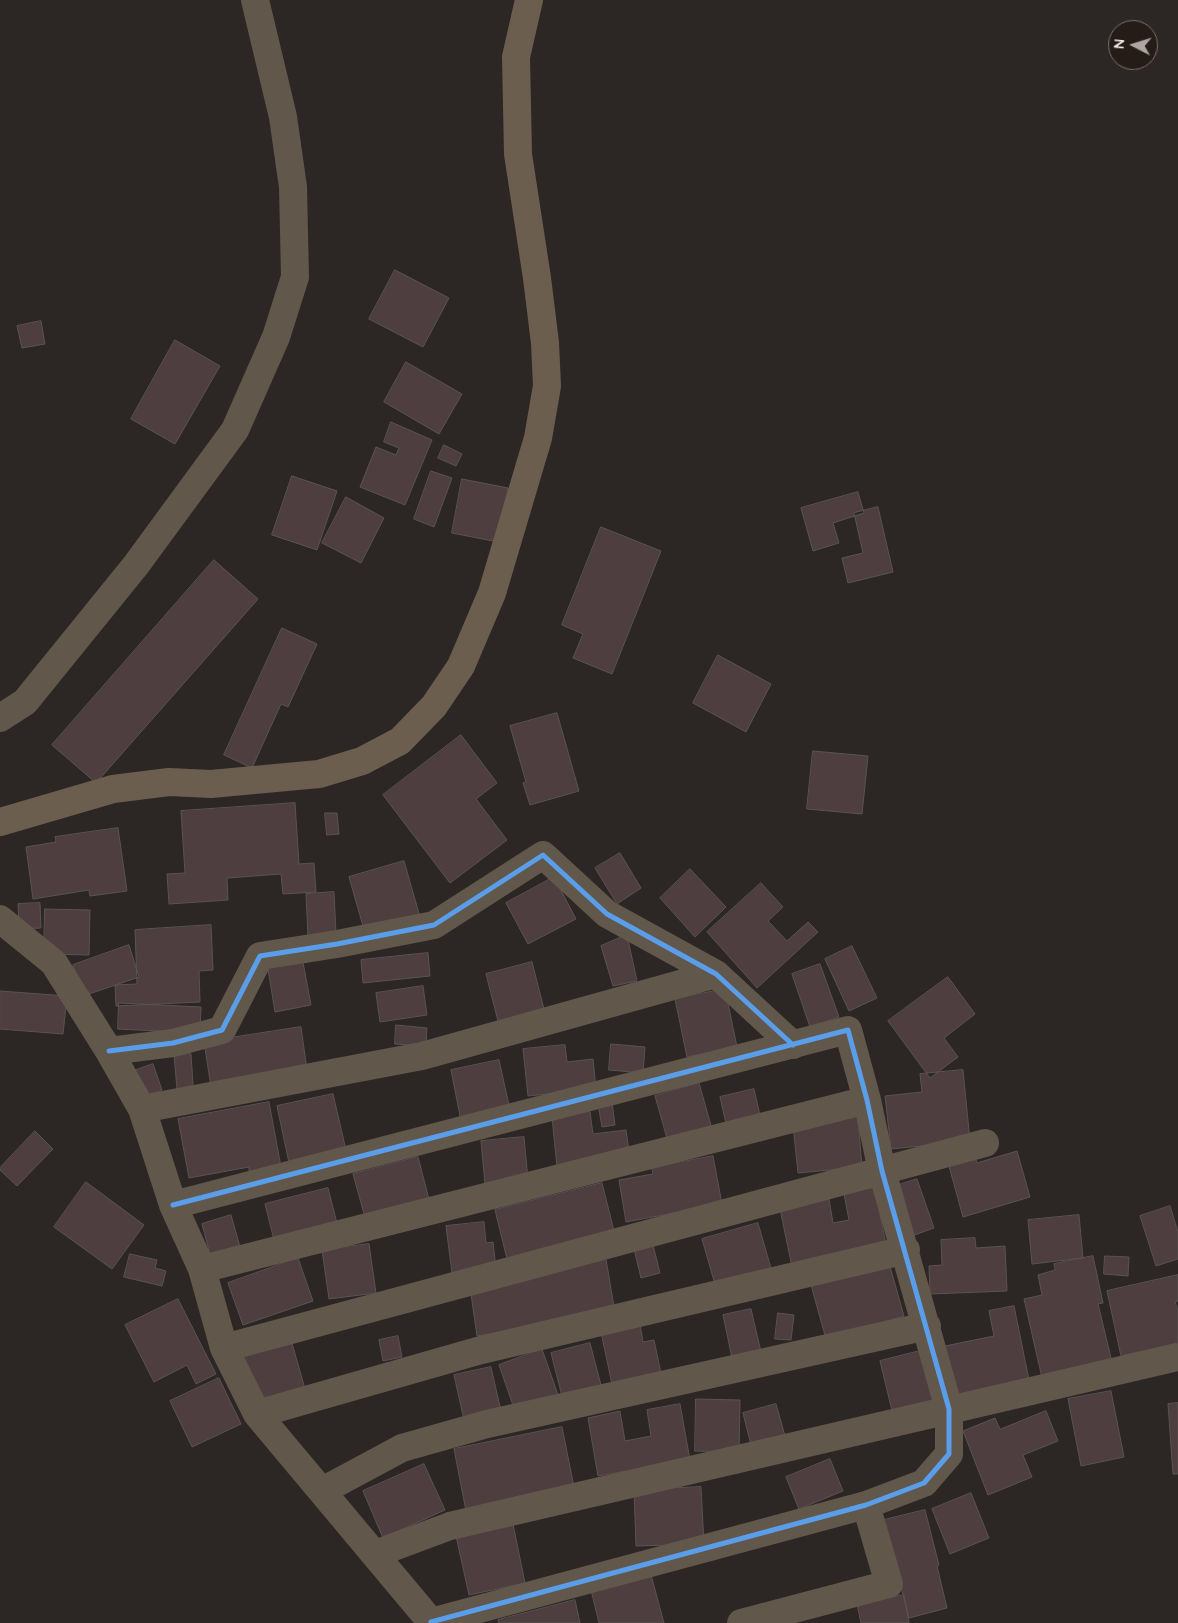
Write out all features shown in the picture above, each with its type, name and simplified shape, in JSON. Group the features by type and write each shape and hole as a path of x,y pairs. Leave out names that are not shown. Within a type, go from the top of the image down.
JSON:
{"main road":[{"path":"0,822 113,789 169,782 210,784 319,774 362,761 400,741 434,706 461,666 492,593 538,438 547,386 545,343 518,154 516,57 530,0"}],"street":[{"path":"0,718 25,702 136,565 235,430 276,337 295,277 293,187 283,118 255,0"},
{"path":"110,1051 173,1043 222,1030 260,956 337,944 434,925 543,854 607,914 716,974 793,1045"},
{"path":"0,919 54,963 110,1051 142,1109 172,1205 202,1269 224,1348 257,1414 432,1622 866,1505 924,1483 949,1454 949,1409 906,1250 882,1171 867,1100 848,1030 172,1205"},
{"path":"142,1109 422,1056 716,974"},
{"path":"202,1269 867,1100"},
{"path":"224,1348 985,1143"},
{"path":"257,1414 481,1350 906,1250"},
{"path":"322,1491 402,1448 487,1424 927,1326"},
{"path":"375,1554 450,1526 1178,1357"},
{"path":"741,1623 889,1584 866,1505"}],"building":[{"path":"395,270 449,298 423,347 369,319"},
{"path":"41,321 45,344 22,348 17,326"},
{"path":"175,340 220,366 175,444 131,419"},
{"path":"406,362 462,394 439,434 384,402"},
{"path":"391,422 432,440 405,505 360,487 376,447 396,455 399,448 384,442"},
{"path":"444,445 462,454 456,466 438,458"},
{"path":"431,471 452,478 434,527 414,519"},
{"path":"292,476 337,491 317,550 272,535"},
{"path":"462,479 508,488 498,542 452,533"},
{"path":"858,492 864,513 833,523 839,543 813,551 801,508"},
{"path":"346,497 384,518 361,563 322,543"},
{"path":"878,507 893,572 848,583 842,558 863,553 854,513"},
{"path":"601,527 661,551 612,674 573,658 583,634 562,625"},
{"path":"214,560 258,599 96,783 52,745"},
{"path":"282,628 317,644 288,707 281,704 252,768 224,755"},
{"path":"718,655 771,684 746,732 693,703"},
{"path":"557,713 579,791 530,805 523,783 526,782 510,726"},
{"path":"461,735 497,783 476,799 507,840 450,883 383,795"},
{"path":"813,751 868,756 862,814 807,809"},
{"path":"295,803 299,864 314,863 316,892 283,894 281,874 227,878 228,900 169,904 167,874 185,873 181,811"},
{"path":"325,813 337,813 339,834 327,835"},
{"path":"118,828 127,891 90,896 89,890 33,899 26,847 56,842 55,837"},
{"path":"620,853 641,888 617,904 595,868"},
{"path":"404,861 420,917 365,933 349,877"},
{"path":"690,869 726,907 695,937 660,898"},
{"path":"554,877 576,919 528,944 506,903"},
{"path":"761,883 783,907 768,921 787,941 808,922 818,932 757,988 707,932"},
{"path":"334,892 336,934 308,936 306,894"},
{"path":"40,903 41,928 19,929 18,904"},
{"path":"45,909 90,910 89,955 44,954"},
{"path":"211,925 213,970 199,971 200,1002 116,1006 115,985 137,984 135,930"},
{"path":"627,935 637,981 613,986 601,946"},
{"path":"129,945 139,977 83,996 73,965"},
{"path":"852,946 877,998 849,1011 825,959"},
{"path":"428,953 430,976 363,983 361,960"},
{"path":"302,957 311,1005 275,1012 267,963"},
{"path":"532,962 545,1013 499,1025 486,974"},
{"path":"820,964 839,1017 810,1027 792,974"},
{"path":"948,977 975,1014 944,1038 958,1057 930,1078 888,1021"},
{"path":"423,986 427,1015 380,1022 376,993"},
{"path":"725,989 737,1047 687,1057 675,999"},
{"path":"0,991 67,996 63,1034 0,1029"},
{"path":"119,1003 201,1007 200,1033 118,1029"},
{"path":"396,1025 427,1028 426,1046 395,1044"},
{"path":"301,1027 308,1077 212,1093 204,1042"},
{"path":"611,1044 645,1047 643,1073 609,1070"},
{"path":"565,1045 567,1062 593,1059 596,1089 528,1096 523,1049"},
{"path":"191,1054 194,1099 178,1100 174,1055"},
{"path":"499,1060 510,1110 461,1121 451,1070"},
{"path":"153,1064 162,1090 141,1098 131,1072"},
{"path":"963,1070 970,1141 891,1149 885,1096 922,1092 920,1074"},
{"path":"699,1083 712,1129 668,1142 655,1096"},
{"path":"754,1089 761,1120 727,1128 720,1097"},
{"path":"333,1094 346,1150 289,1163 277,1106"},
{"path":"269,1102 281,1167 249,1173 249,1167 189,1178 178,1119"},
{"path":"612,1102 615,1125 602,1127 598,1104"},
{"path":"590,1112 593,1134 626,1130 630,1158 557,1167 552,1117"},
{"path":"858,1118 862,1167 798,1173 793,1125"},
{"path":"35,1131 53,1149 17,1186 0,1168"},
{"path":"524,1137 528,1180 485,1184 481,1141"},
{"path":"973,1151 977,1163 1017,1151 1030,1197 963,1217 947,1159"},
{"path":"713,1156 722,1204 626,1222 619,1180 653,1174 652,1168"},
{"path":"418,1157 430,1203 366,1221 353,1174"},
{"path":"917,1179 934,1228 909,1237 893,1187"},
{"path":"86,1182 144,1225 112,1269 54,1227"},
{"path":"602,1183 614,1231 507,1259 495,1210"},
{"path":"328,1188 338,1227 275,1244 265,1204"},
{"path":"875,1188 886,1245 792,1267 780,1209 829,1199 833,1223 849,1220 844,1194"},
{"path":"1170,1206 1178,1232 1178,1259 1156,1266 1140,1216"},
{"path":"231,1215 242,1254 212,1262 202,1224"},
{"path":"1079,1215 1083,1258 1032,1264 1028,1220"},
{"path":"484,1222 486,1243 493,1242 496,1268 452,1273 446,1226"},
{"path":"758,1223 772,1272 716,1288 702,1239"},
{"path":"975,1238 976,1248 1005,1246 1007,1291 930,1294 929,1266 942,1265 941,1240"},
{"path":"369,1244 376,1293 329,1299 322,1250"},
{"path":"653,1245 660,1273 641,1278 634,1249"},
{"path":"605,1253 615,1313 477,1336 470,1287"},
{"path":"130,1254 157,1260 155,1268 166,1271 162,1286 124,1277"},
{"path":"1093,1256 1103,1303 1098,1304 1112,1362 1042,1378 1024,1299 1042,1295 1038,1275 1055,1270 1054,1264"},
{"path":"1105,1256 1129,1257 1128,1276 1104,1274"},
{"path":"298,1258 313,1301 243,1325 228,1283"},
{"path":"889,1263 904,1316 826,1339 811,1285"},
{"path":"1178,1275 1178,1301 1175,1302 1178,1310 1178,1343 1121,1356 1107,1291"},
{"path":"178,1299 216,1374 196,1384 187,1365 154,1382 125,1325"},
{"path":"1014,1306 1030,1385 956,1400 945,1346 994,1336 989,1311"},
{"path":"751,1309 761,1352 732,1358 723,1315"},
{"path":"778,1313 794,1315 791,1340 775,1339"},
{"path":"640,1324 643,1342 654,1340 662,1378 613,1389 601,1332"},
{"path":"290,1336 305,1389 255,1404 239,1351"},
{"path":"398,1336 402,1357 383,1361 379,1340"},
{"path":"590,1343 602,1389 563,1400 551,1353"},
{"path":"542,1349 559,1398 516,1414 499,1365"},
{"path":"920,1351 934,1405 893,1415 880,1361"},
{"path":"491,1367 503,1420 466,1429 454,1375"},
{"path":"219,1378 241,1424 192,1447 170,1401"},
{"path":"1111,1391 1124,1457 1081,1466 1068,1399"},
{"path":"696,1399 740,1400 739,1452 695,1451"},
{"path":"1178,1403 1178,1474 1173,1474 1168,1404"},
{"path":"680,1404 690,1460 598,1476 588,1418 620,1411 625,1441 651,1436 647,1410"},
{"path":"776,1404 785,1436 751,1445 743,1413"},
{"path":"1046,1411 1058,1441 1023,1455 1032,1477 988,1495 963,1431 995,1418 1000,1429"},
{"path":"562,1427 574,1487 466,1511 454,1449"},
{"path":"830,1459 843,1491 799,1509 786,1477"},
{"path":"424,1464 445,1510 383,1538 363,1491"},
{"path":"701,1487 704,1544 636,1546 634,1490"},
{"path":"971,1493 989,1538 950,1554 932,1509"},
{"path":"925,1510 939,1565 937,1566 947,1608 909,1618 884,1520"},
{"path":"513,1524 525,1583 469,1595 456,1536"},
{"path":"651,1575 664,1623 599,1623 591,1590"},
{"path":"904,1595 909,1623 861,1623 857,1604"},
{"path":"575,1600 580,1623 499,1623 498,1620"}],"cycle path":[{"path":"109,1051 173,1043 222,1030 260,956 337,944 434,925 543,855 607,914 716,974 793,1045"},
{"path":"173,1205 848,1030 867,1100 882,1171 949,1409 949,1454 924,1483 866,1505 431,1622"}]}
